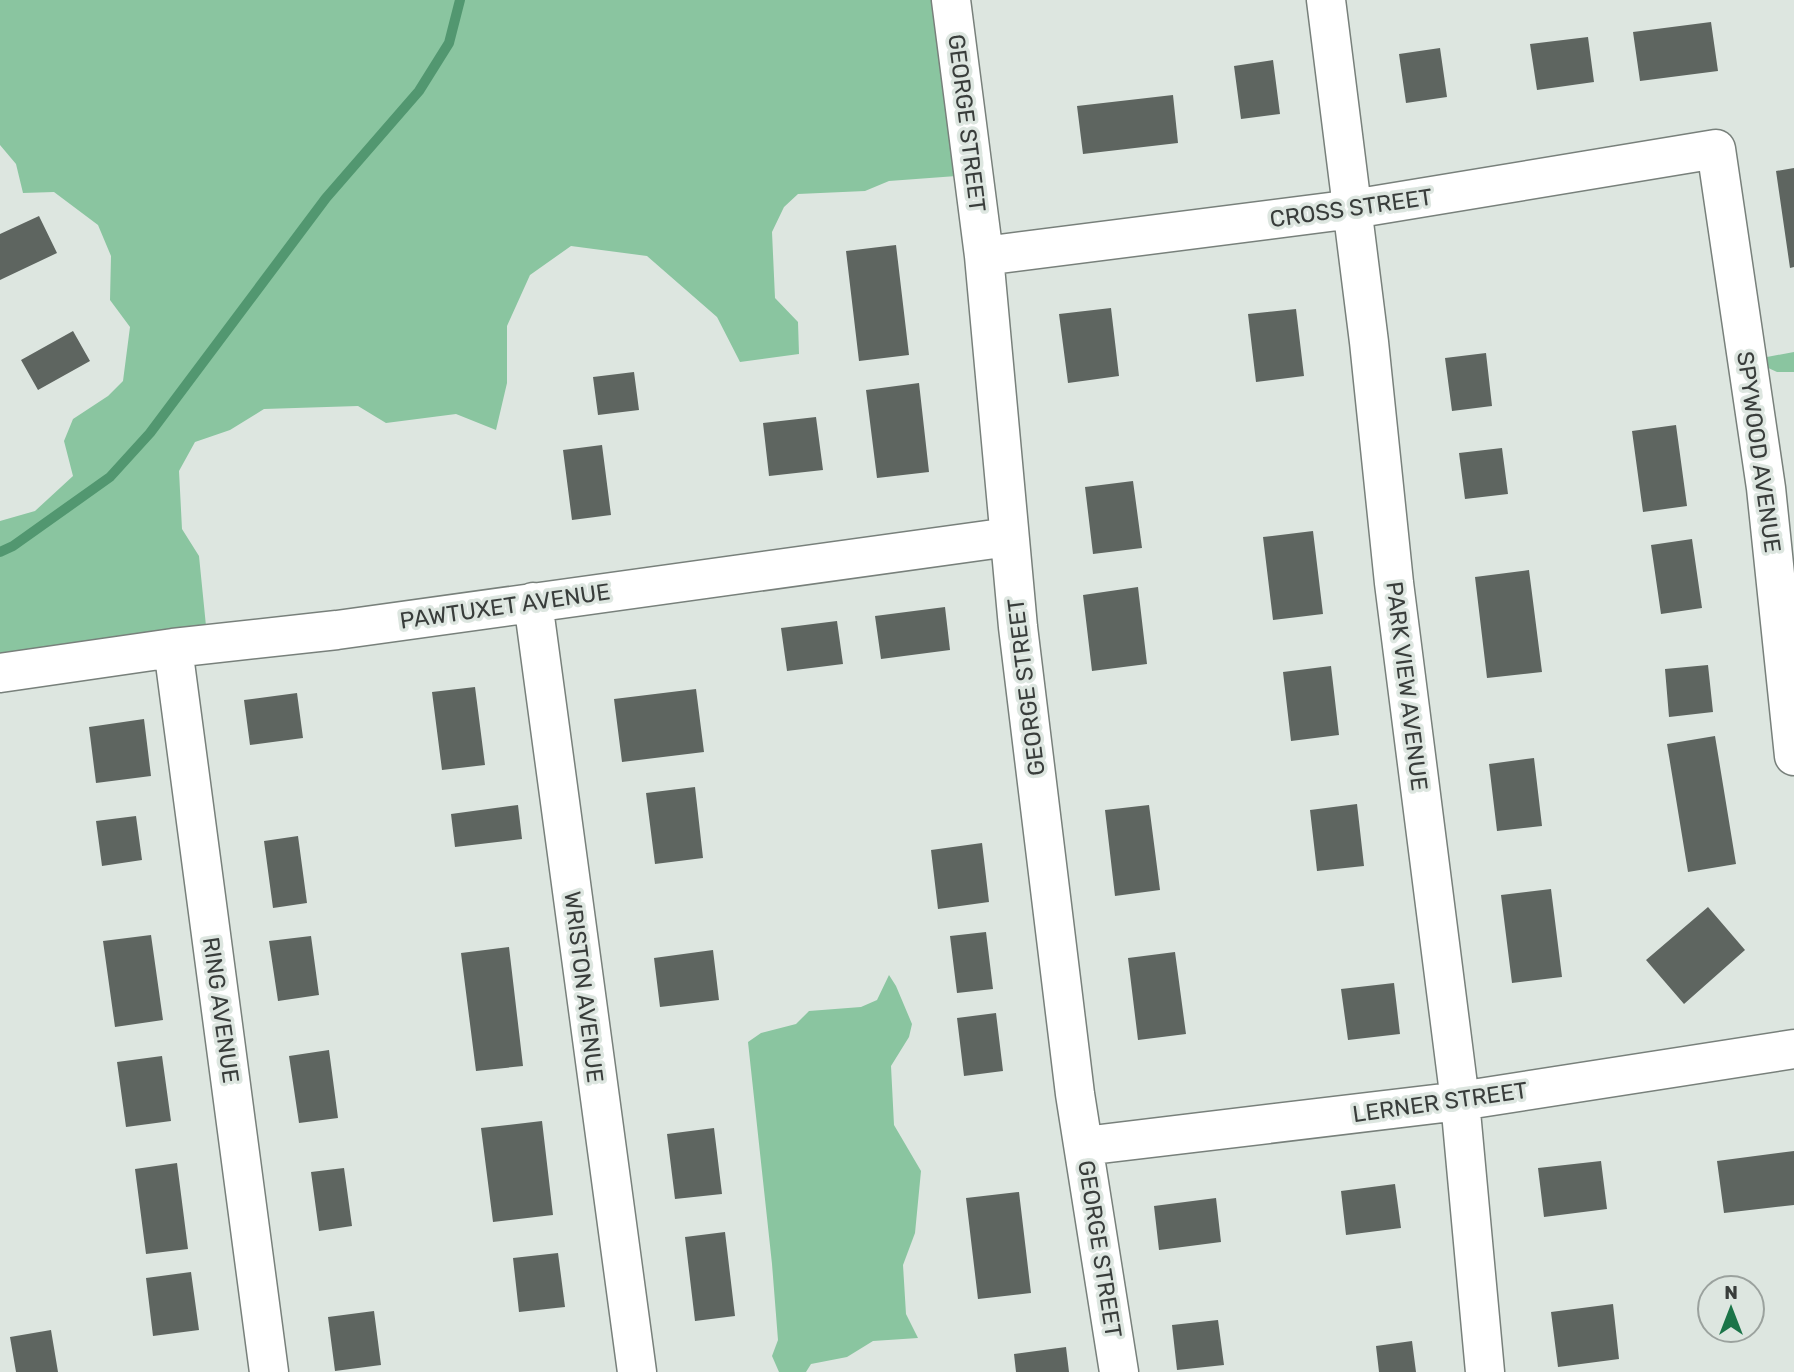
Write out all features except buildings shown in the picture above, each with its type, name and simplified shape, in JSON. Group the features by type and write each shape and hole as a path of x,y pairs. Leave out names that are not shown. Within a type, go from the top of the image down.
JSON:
{"street":[{"name":"GEORGE STREET","path":"951,0 984,256 1009,537 1073,1081 1119,1372"},
{"name":"PARK VIEW AVENUE","path":"1326,0 1353,209 1394,583 1460,1101 1485,1372"},
{"name":"CROSS STREET","path":"984,256 1353,209 1716,149"},
{"name":"SPYWOOD AVENUE","path":"1716,149 1766,488 1794,756"},
{"name":"PAWTUXET AVENUE","path":"0,673 173,648 337,630 1009,537"},
{"name":"WRISTON AVENUE","path":"533,602 636,1372"},
{"name":"RING AVENUE","path":"173,648 269,1372"},
{"name":"LERNER STREET","path":"1084,1146 1460,1101 1794,1049"}],"green space":[{"path":"0,0 952,0 970,175 889,181 865,191 798,194 784,207 772,232 775,298 798,322 799,354 740,362 717,317 647,256 571,246 530,275 507,326 507,383 496,430 456,414 386,423 358,406 264,409 230,430 195,442 179,471 182,529 199,556 208,646 0,670 0,521 35,511 73,476 64,441 73,419 108,396 123,381 130,327 110,300 111,256 98,225 54,192 23,193 16,164 0,145"},
{"path":"1794,352 1794,372 1777,372 1751,360"},
{"path":"889,975 912,1024 909,1037 891,1066 894,1125 921,1171 915,1233 903,1265 906,1314 918,1338 873,1341 847,1357 811,1364 806,1372 779,1372 772,1356 778,1340 748,1042 761,1033 796,1024 809,1011 861,1007 877,1000"}],"waterway":[{"path":"0,552 13,546 110,477 150,433 326,198 419,91 449,43 460,0"}]}
